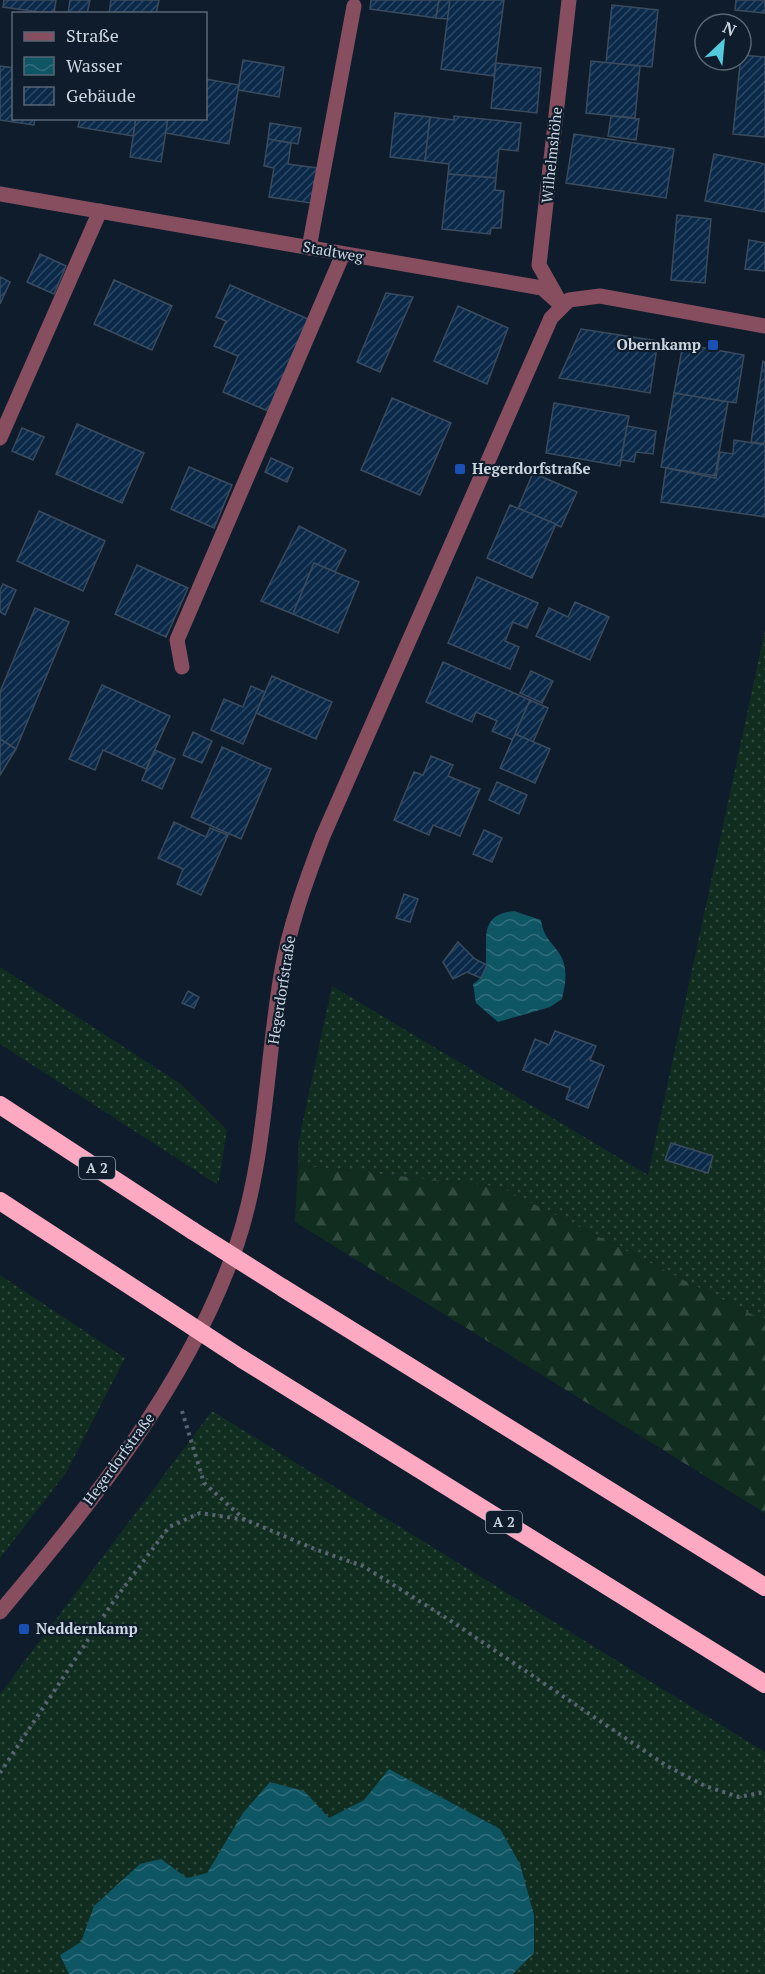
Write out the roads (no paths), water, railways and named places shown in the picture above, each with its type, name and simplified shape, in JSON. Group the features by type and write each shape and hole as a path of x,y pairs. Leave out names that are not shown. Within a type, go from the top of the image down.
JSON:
{"highway":[{"name":"A 2","path":"0,1105 283,1288 765,1587"},
{"name":"A 2","path":"0,1201 242,1359 765,1684"}],"street":[{"name":"Wilhelmshöhe","path":"561,305 539,265 569,0"},
{"path":"309,248 354,6"},
{"name":"Stadtweg","path":"0,194 542,288 561,305"},
{"path":"0,438 100,211"},
{"path":"182,667 177,640 343,254"},
{"path":"561,305 580,297 600,296 765,326"},
{"name":"Hegerdorfstraße","path":"0,1612 148,1422 174,1378 216,1294 237,1243 263,1122 281,974 311,868 536,350 551,318 561,305"}],"water":[{"path":"514,911 541,920 548,939 563,961 565,986 562,999 550,1007 498,1022 476,1003 473,984 482,976 485,966 487,932 490,922 499,915"},
{"path":"389,1769 500,1829 520,1864 534,1915 534,1953 513,1974 69,1974 60,1955 81,1942 94,1906 140,1864 161,1859 187,1878 207,1873 243,1813 270,1782 304,1791 329,1818 364,1800"}],"place":[{"name":"Obernkamp","path":"713,345"},
{"name":"Hegerdorfstraße","path":"460,469"},
{"name":"Neddernkamp","path":"24,1629"}]}
